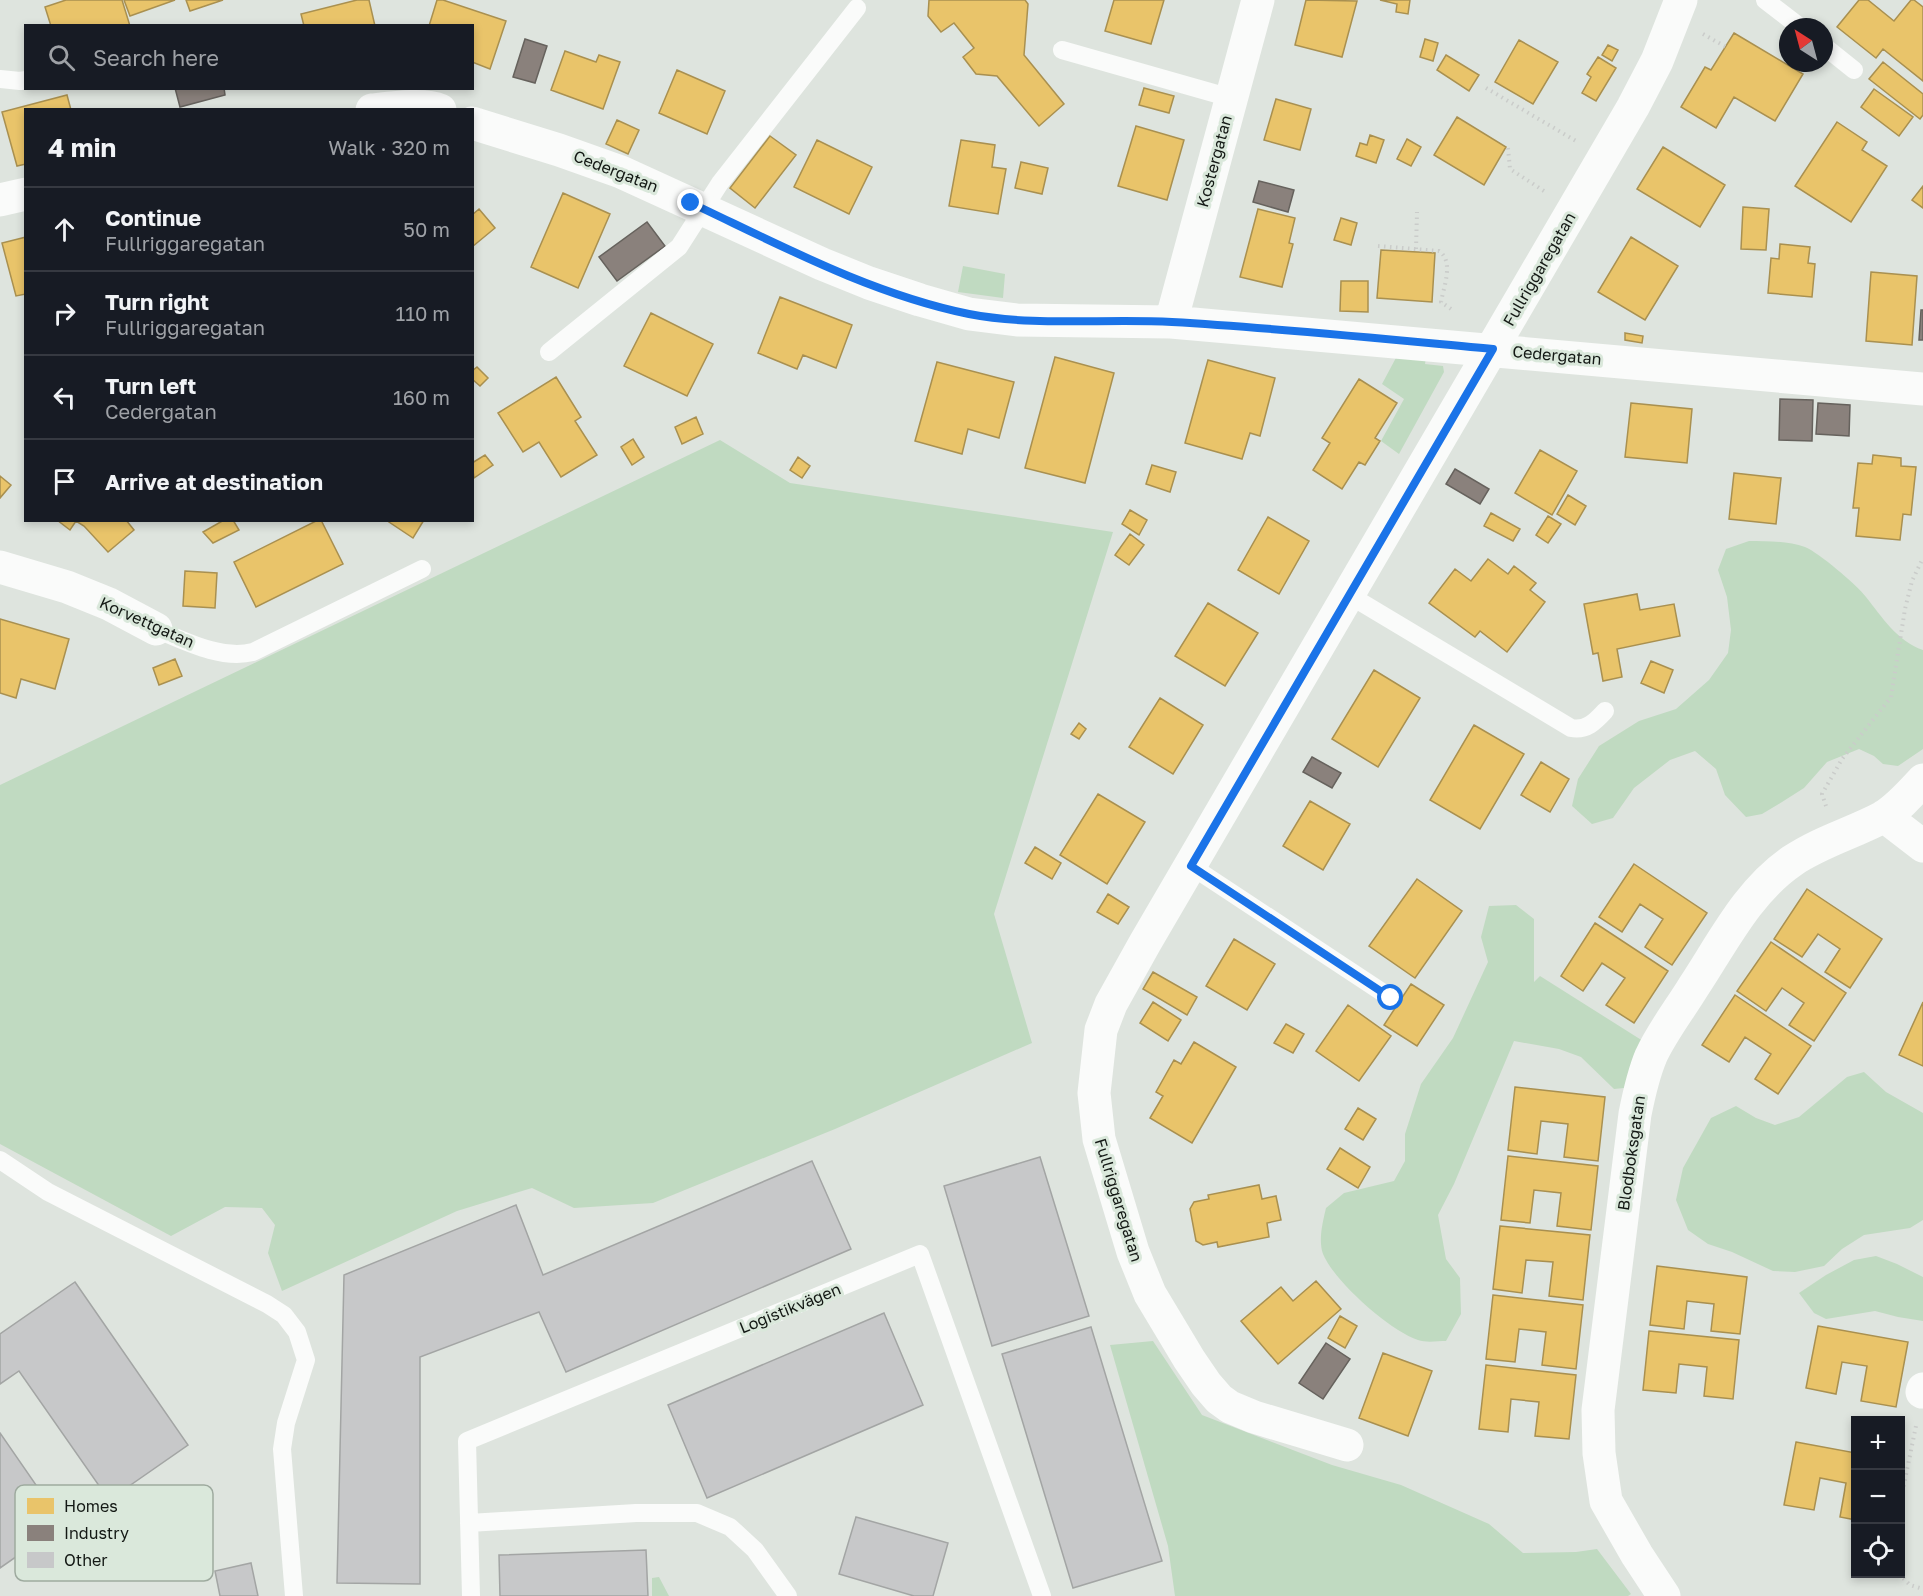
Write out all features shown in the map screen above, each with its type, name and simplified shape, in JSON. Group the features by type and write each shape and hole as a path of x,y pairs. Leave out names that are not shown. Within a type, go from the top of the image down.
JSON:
{"street":[{"name":"Kostergatan","path":"1170,322 1258,0"},
{"name":"Fullriggaregatan","path":"1347,1445 1254,1417 1230,1407 1219,1399 1206,1384 1150,1294 1130,1241 1099,1139 1094,1093 1101,1030 1111,1004 1129,971 1643,88 1658,61 1681,0"},
{"path":"396,108 437,108"},
{"name":"Cedergatan","path":"474,124 610,167 822,264 869,283 969,314 1017,320 1170,322 1923,388"},
{"path":"0,200 24,194"},
{"name":"Korvettgatan","path":"0,567 67,586 109,604 156,629"},
{"name":"Blodboksgatan","path":"1664,1596 1631,1546 1606,1501 1599,1453 1599,1400 1637,1104 1651,1056 1752,898 1772,877 1815,847 1884,816 1923,780"},
{"path":"1884,816 1923,846"}],"lane":[{"path":"1765,0 1788,18"},
{"path":"549,352 679,248 720,183 857,8"},
{"path":"1062,50 1231,98"},
{"path":"1833,53 1854,70"},
{"path":"0,79 24,80"},
{"name":"Korvettgatan","path":"156,629 220,651 241,655 253,652 422,569"},
{"path":"1349,595 1571,728 1579,729 1589,726 1605,711"},
{"path":"1191,866 1391,998"},
{"path":"0,1160 48,1192 267,1304 285,1316 297,1332 306,1360 285,1423 282,1449 294,1596"},
{"name":"Logistikvägen","path":"471,1596 467,1441 920,1254 1042,1596"},
{"path":"469,1523 636,1513 697,1513 730,1527 755,1550 789,1596"}],"path":[{"path":"1486,88 1582,145"},
{"path":"1508,148 1510,169 1553,196"},
{"path":"1416,249 1417,212"},
{"path":"1378,246 1439,251 1444,255 1447,262 1442,302 1455,311"},
{"path":"1837,837 1822,794 1842,759 1891,697 1905,609 1912,581 1923,558"},
{"path":"1905,1479 1923,1390"},
{"path":"1903,1578 1910,1585 1923,1589"}],"green space":[{"path":"963,266 1005,274 1003,298 958,292"},
{"path":"1398,354 1426,358 1425,364 1443,366 1444,372 1399,454 1381,441 1404,399 1382,384"},
{"path":"720,440 790,483 1113,532 994,914 1032,1043 835,1129 653,1203 574,1208 532,1188 457,1211 282,1291 268,1253 275,1225 262,1208 225,1207 171,1236 0,1144 0,785"},
{"path":"1749,541 1784,542 1811,550 1855,585 1898,635 1923,650 1923,749 1898,766 1883,764 1874,756 1859,749 1827,762 1804,788 1782,802 1762,814 1746,817 1725,795 1716,769 1695,751 1670,760 1634,788 1613,818 1592,824 1572,806 1578,779 1599,746 1639,721 1676,709 1709,680 1728,653 1731,630 1727,597 1718,570 1726,549"},
{"path":"1516,905 1534,919 1534,982 1540,976 1643,1041 1624,1088 1614,1089 1581,1057 1559,1049 1514,1041 1454,1184 1438,1215 1446,1259 1460,1278 1461,1314 1446,1341 1421,1341 1393,1327 1364,1304 1329,1265 1323,1254 1321,1237 1326,1208 1344,1193 1394,1181 1405,1161 1405,1134 1421,1084 1453,1038 1488,962 1481,937 1489,906"},
{"path":"1864,1072 1886,1092 1923,1113 1923,1220 1910,1228 1864,1235 1842,1249 1824,1266 1795,1272 1773,1271 1732,1252 1708,1244 1688,1230 1676,1200 1683,1168 1711,1118 1736,1106 1756,1118 1775,1125 1799,1117 1847,1077"},
{"path":"1876,1256 1923,1277 1923,1321 1875,1311 1826,1319 1814,1313 1799,1293 1854,1260"},
{"path":"1153,1341 1202,1415 1332,1465 1401,1485 1489,1524 1523,1553 1576,1552 1597,1549 1631,1594 1628,1596 1175,1596 1168,1546 1110,1345"},
{"path":"659,1577 669,1596 652,1596 652,1578"}],"building: Homes":[{"path":"66,0 122,0 129,24 50,24 45,7"},
{"path":"124,0 175,0 130,16"},
{"path":"186,0 223,0 190,11"},
{"path":"357,0 369,0 375,24 304,24 301,14"},
{"path":"437,0 506,21 490,69 474,63 474,24 430,24"},
{"path":"929,0 1025,0 1028,4 1024,55 1064,104 1039,126 997,76 976,74 963,57 974,48 954,23 941,32 928,16"},
{"path":"1114,0 1164,0 1151,44 1105,31"},
{"path":"1306,0 1357,1 1342,57 1295,45"},
{"path":"1380,0 1410,0 1408,14 1396,12 1397,4"},
{"path":"1859,0 1868,0 1894,21 1911,0 1923,7 1923,81 1883,49 1876,58 1837,27"},
{"path":"1734,33 1779,60 1779,72 1803,74 1775,121 1734,97 1716,128 1681,107 1705,67 1711,70"},
{"path":"1425,39 1438,43 1433,61 1420,57"},
{"path":"1519,40 1558,62 1533,104 1495,82"},
{"path":"1608,45 1618,50 1612,61 1602,55"},
{"path":"565,51 596,62 599,55 620,62 603,109 551,90"},
{"path":"1446,55 1479,75 1469,91 1437,70"},
{"path":"1598,57 1616,68 1596,101 1582,93 1591,77 1587,74"},
{"path":"1883,62 1923,94 1923,115 1920,119 1869,79"},
{"path":"677,70 725,91 707,134 659,113"},
{"path":"1144,88 1174,96 1169,113 1139,105"},
{"path":"1874,89 1913,117 1899,136 1861,107"},
{"path":"67,95 70,108 24,108 24,164 17,166 2,112"},
{"path":"1276,99 1311,109 1300,150 1264,140"},
{"path":"1457,117 1506,147 1484,185 1434,155"},
{"path":"617,120 639,130 628,154 606,144"},
{"path":"1837,122 1867,142 1862,150 1887,166 1851,222 1795,186"},
{"path":"1136,126 1184,140 1167,200 1118,186"},
{"path":"1370,135 1384,140 1376,163 1356,156 1360,143 1367,145"},
{"path":"770,136 796,155 755,208 730,188"},
{"path":"1407,139 1421,147 1411,166 1397,159"},
{"path":"817,140 872,167 849,214 794,187"},
{"path":"961,140 995,145 992,167 1006,169 998,214 949,206"},
{"path":"1663,147 1725,185 1700,227 1637,189"},
{"path":"1021,162 1048,168 1042,194 1015,188"},
{"path":"1923,186 1923,208 1912,200"},
{"path":"563,193 610,214 578,288 531,267"},
{"path":"1743,207 1769,209 1766,250 1741,249"},
{"path":"479,209 495,228 474,245 474,213"},
{"path":"1258,209 1295,218 1289,243 1293,244 1282,287 1240,277"},
{"path":"1341,218 1357,223 1351,245 1334,240"},
{"path":"1631,237 1678,266 1645,320 1598,292"},
{"path":"24,238 24,294 16,296 2,243"},
{"path":"1780,244 1810,247 1808,263 1815,264 1812,297 1768,293 1771,258 1779,259"},
{"path":"1381,250 1435,253 1432,302 1377,298"},
{"path":"1871,272 1917,276 1912,345 1866,341"},
{"path":"1341,281 1368,281 1368,312 1340,311"},
{"path":"780,297 852,325 836,368 803,355 797,369 758,353"},
{"path":"651,313 713,344 687,396 624,366"},
{"path":"1625,333 1643,336 1642,343 1625,340"},
{"path":"1055,357 1114,373 1085,483 1025,468"},
{"path":"1208,360 1275,378 1260,436 1250,433 1242,459 1185,443"},
{"path":"937,362 1014,382 999,438 968,429 962,454 915,441"},
{"path":"477,367 488,378 480,386 474,381 474,369"},
{"path":"556,377 581,417 575,421 597,455 561,477 539,442 523,452 498,413"},
{"path":"1359,379 1397,403 1375,438 1380,441 1365,465 1359,462 1342,489 1313,470 1330,443 1322,438"},
{"path":"1631,403 1692,409 1687,463 1625,457"},
{"path":"696,417 703,434 682,444 675,427"},
{"path":"633,439 644,457 632,465 621,447"},
{"path":"1540,450 1577,471 1552,515 1515,493"},
{"path":"485,455 493,465 474,478 474,462"},
{"path":"1873,455 1901,458 1901,466 1916,467 1911,515 1903,514 1900,540 1856,536 1859,508 1853,508 1858,463 1872,464"},
{"path":"798,457 810,466 802,478 790,470"},
{"path":"1152,465 1176,472 1170,492 1146,484"},
{"path":"1734,473 1781,478 1776,524 1729,519"},
{"path":"0,476 11,485 0,498"},
{"path":"1568,495 1586,506 1575,525 1557,514"},
{"path":"1130,510 1147,520 1139,535 1122,524"},
{"path":"1491,513 1520,529 1513,541 1484,526"},
{"path":"1548,516 1561,524 1548,543 1536,535"},
{"path":"1268,517 1309,541 1279,594 1238,570"},
{"path":"60,522 75,522 70,530"},
{"path":"78,522 128,522 134,530 108,552"},
{"path":"220,522 234,522 239,530 213,543 203,532"},
{"path":"314,522 322,522 343,564 256,607 234,562"},
{"path":"389,522 423,522 413,538"},
{"path":"1130,534 1144,545 1129,565 1115,555"},
{"path":"1488,559 1508,574 1514,566 1536,583 1530,590 1545,602 1507,652 1480,631 1475,637 1429,603 1455,569 1471,581"},
{"path":"185,571 217,573 215,608 183,606"},
{"path":"1637,594 1640,610 1674,604 1680,636 1617,649 1622,677 1603,681 1598,653 1593,654 1584,604"},
{"path":"1208,603 1258,633 1225,686 1175,656"},
{"path":"0,619 69,639 55,689 21,679 16,698 0,693"},
{"path":"175,659 182,676 159,685 153,668"},
{"path":"1651,661 1673,670 1664,693 1641,683"},
{"path":"1374,670 1420,698 1378,767 1332,739"},
{"path":"1160,698 1203,725 1173,774 1129,747"},
{"path":"1079,723 1086,729 1079,739 1071,734"},
{"path":"1474,725 1524,754 1480,829 1430,800"},
{"path":"1541,762 1569,779 1550,812 1521,795"},
{"path":"1098,794 1145,822 1107,884 1060,855"},
{"path":"1310,801 1350,824 1323,870 1283,846"},
{"path":"1035,847 1061,863 1052,879 1025,863"},
{"path":"1634,864 1707,913 1672,965 1645,947 1663,919 1640,904 1622,932 1599,917"},
{"path":"1417,879 1462,911 1415,978 1369,946"},
{"path":"1807,889 1882,939 1850,988 1825,972 1840,949 1818,934 1802,957 1774,939"},
{"path":"1108,894 1129,907 1118,924 1097,912"},
{"path":"1595,923 1668,971 1634,1023 1606,1005 1625,978 1602,963 1583,991 1561,976"},
{"path":"1234,939 1275,964 1247,1010 1206,986"},
{"path":"1771,942 1846,993 1814,1041 1789,1025 1804,1003 1782,988 1766,1011 1737,991"},
{"path":"1153,972 1197,997 1187,1015 1143,989"},
{"path":"1411,984 1444,1005 1417,1046 1384,1025"},
{"path":"1735,995 1811,1046 1778,1094 1755,1079 1771,1054 1745,1037 1729,1062 1702,1045"},
{"path":"1153,1002 1181,1020 1168,1041 1140,1023"},
{"path":"1923,1002 1923,1066 1899,1055"},
{"path":"1348,1005 1391,1036 1359,1081 1316,1051"},
{"path":"1286,1024 1304,1034 1293,1053 1274,1043"},
{"path":"1194,1042 1236,1067 1192,1143 1150,1118 1163,1096 1156,1092 1174,1060 1181,1064"},
{"path":"1515,1087 1605,1097 1598,1161 1564,1157 1568,1124 1541,1121 1537,1154 1508,1150"},
{"path":"1358,1108 1376,1119 1363,1140 1345,1129"},
{"path":"1340,1148 1370,1167 1358,1188 1327,1169"},
{"path":"1508,1156 1598,1166 1591,1230 1557,1226 1561,1193 1534,1190 1530,1223 1501,1220"},
{"path":"1259,1185 1262,1199 1276,1196 1281,1220 1267,1223 1269,1237 1218,1247 1217,1242 1203,1245 1196,1241 1190,1209 1194,1202 1209,1199 1208,1195"},
{"path":"1500,1226 1590,1235 1583,1300 1549,1296 1553,1262 1526,1260 1522,1293 1493,1289"},
{"path":"1657,1266 1747,1277 1740,1334 1711,1331 1714,1304 1687,1301 1684,1329 1650,1325"},
{"path":"1316,1281 1341,1309 1278,1364 1241,1321 1281,1287 1293,1301"},
{"path":"1493,1295 1583,1305 1576,1369 1542,1365 1546,1332 1519,1329 1515,1362 1486,1359"},
{"path":"1340,1316 1357,1326 1345,1348 1328,1338"},
{"path":"1818,1326 1908,1342 1896,1407 1861,1401 1867,1366 1842,1362 1836,1394 1806,1388"},
{"path":"1649,1331 1739,1340 1733,1399 1704,1396 1707,1367 1679,1364 1676,1393 1643,1390"},
{"path":"1383,1353 1432,1371 1408,1436 1359,1418"},
{"path":"1486,1365 1576,1375 1569,1439 1535,1436 1539,1402 1511,1399 1508,1432 1479,1429"},
{"path":"1796,1442 1851,1452 1851,1519 1840,1517 1846,1483 1820,1478 1814,1510 1784,1505"}],"building: Industry":[{"path":"525,39 547,46 535,83 513,77"},
{"path":"176,90 224,90 225,95 180,107"},
{"path":"1259,181 1294,190 1288,212 1253,202"},
{"path":"647,222 665,246 617,281 599,257"},
{"path":"1921,310 1923,310 1923,340 1919,340"},
{"path":"1780,399 1813,400 1812,441 1779,440"},
{"path":"1818,403 1850,405 1849,436 1816,434"},
{"path":"1455,469 1489,489 1480,504 1446,484"},
{"path":"1312,757 1341,773 1332,788 1303,772"},
{"path":"1326,1343 1350,1359 1323,1399 1299,1383"}],"building: Other":[{"path":"1040,1157 1089,1316 992,1346 944,1186"},
{"path":"812,1161 851,1249 566,1372 539,1312 420,1357 420,1584 337,1583 344,1275 516,1205 543,1275"},
{"path":"75,1282 188,1445 131,1485 99,1485 19,1371 0,1384 0,1334"},
{"path":"884,1313 923,1405 707,1498 668,1405"},
{"path":"1091,1327 1162,1561 1073,1588 1002,1354"},
{"path":"0,1433 36,1485 15,1485 15,1558 0,1568"},
{"path":"856,1517 948,1543 933,1596 914,1596 839,1574"},
{"path":"646,1550 648,1596 500,1596 499,1555"},
{"path":"251,1563 258,1596 220,1596 215,1571"}],"route":[{"path":"691,203 822,264 869,283 969,314 1017,320 1170,322 1493,349 1191,866 1391,998"}]}
